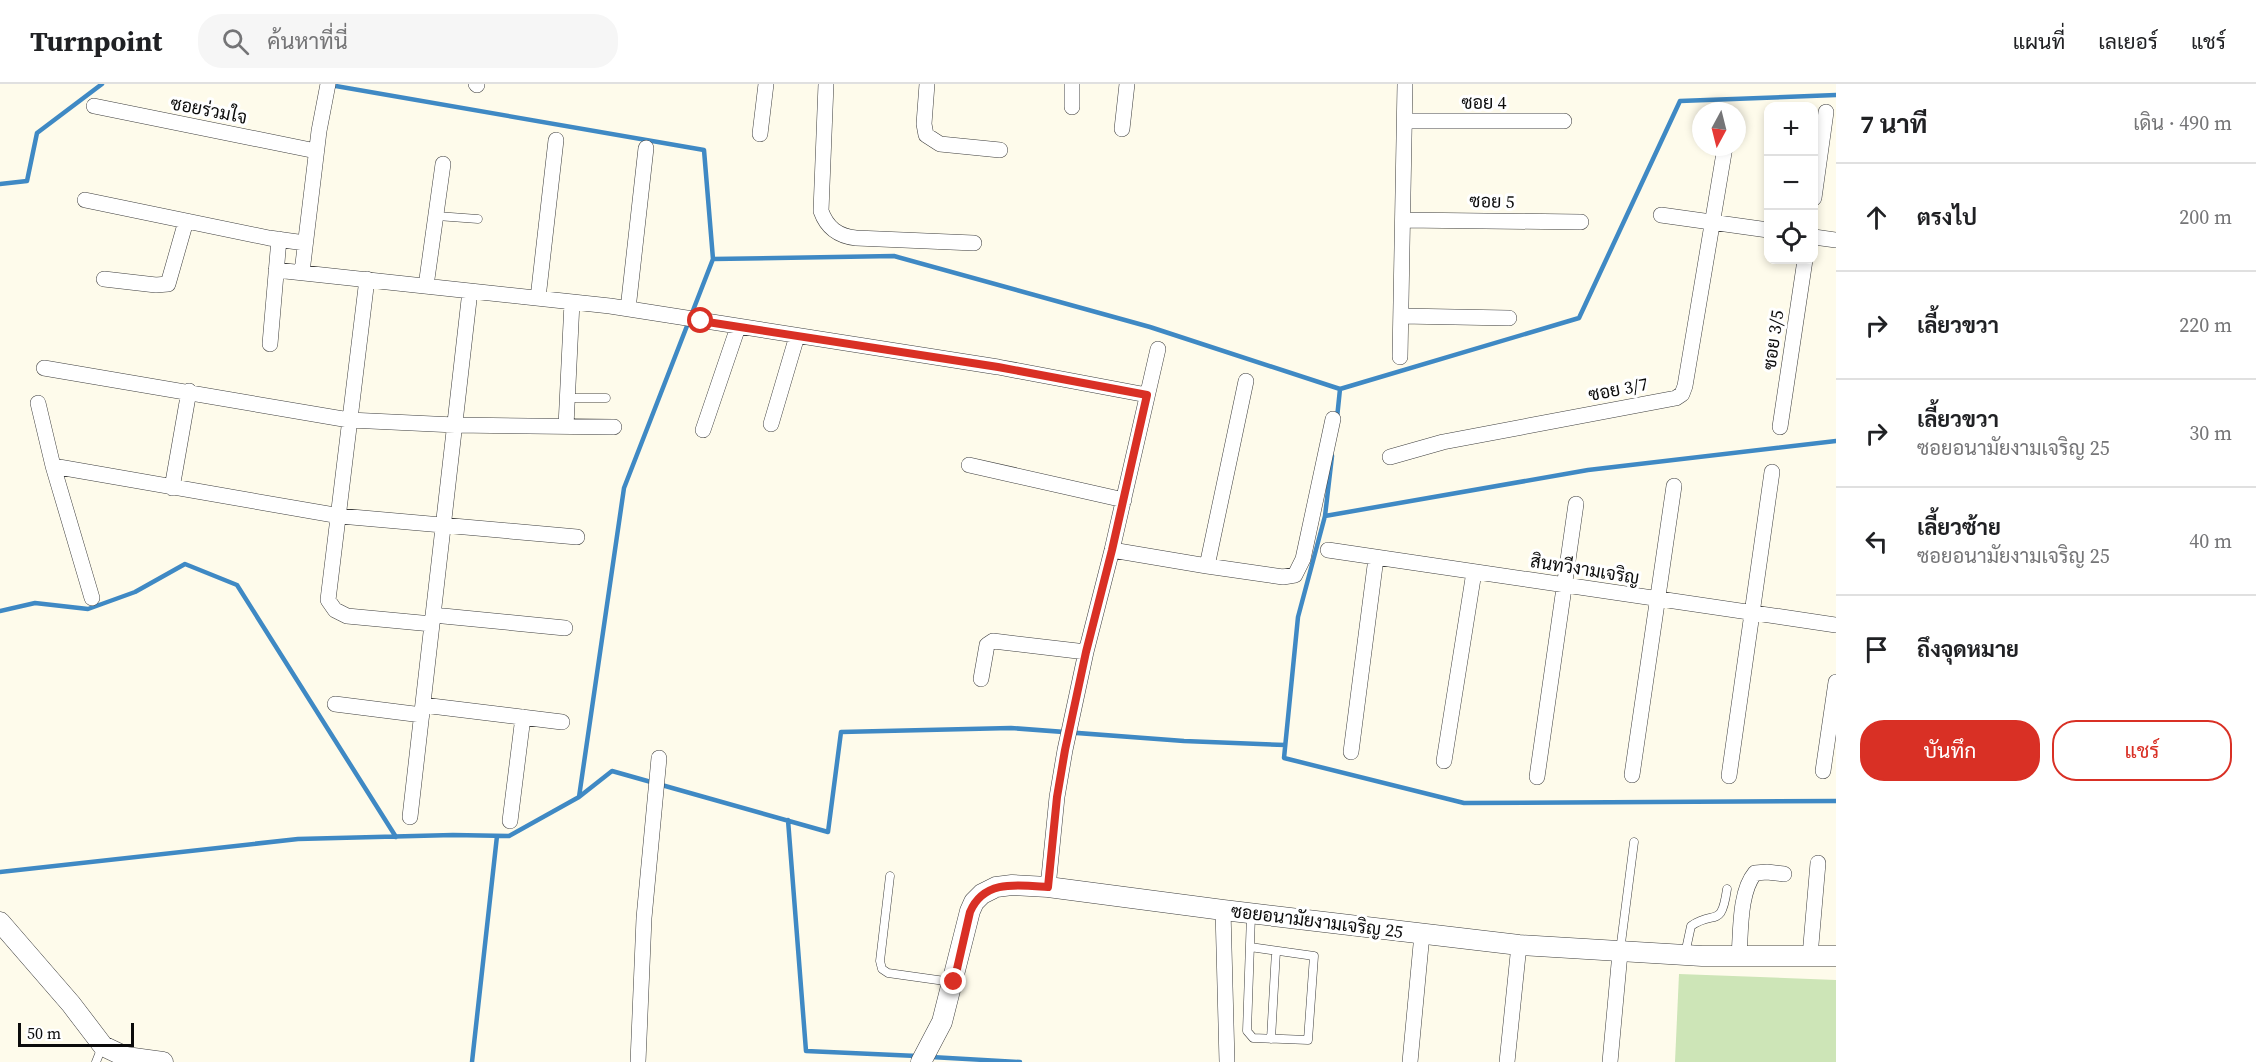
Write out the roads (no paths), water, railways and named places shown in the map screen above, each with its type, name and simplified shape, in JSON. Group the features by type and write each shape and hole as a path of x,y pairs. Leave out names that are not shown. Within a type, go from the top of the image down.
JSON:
{"street":[{"path":"760,134 766,84"},
{"path":"826,84 821,211 825,221 832,229 843,236 856,238 974,243"},
{"path":"927,84 924,124 926,135 940,144 1000,150"},
{"path":"1072,84 1072,107"},
{"path":"1122,129 1127,84"},
{"path":"1400,357 1406,84"},
{"path":"302,272 316,151 326,92"},
{"name":"ซอยร่วมใจ","path":"94,106 316,151"},
{"path":"1818,169 1826,112"},
{"name":"ซอย 4","path":"1405,121 1564,121"},
{"path":"538,298 556,140"},
{"path":"628,309 646,148"},
{"path":"1713,222 1724,156"},
{"path":"426,286 443,164"},
{"path":"85,200 305,243"},
{"path":"1662,215 1764,229"},
{"name":"ซอย 5","path":"1403,220 1581,222"},
{"path":"104,279 156,285 168,284 186,221"},
{"name":"ซอย 3/7","path":"1390,457 1443,442 1676,398 1682,394 1713,222"},
{"path":"1818,238 1836,240"},
{"path":"270,344 279,239"},
{"name":"ซอย 3/5","path":"1780,426 1803,264"},
{"path":"276,270 538,298 670,315 998,367 1147,395"},
{"path":"367,279 328,600 330,605 347,616 565,628"},
{"path":"410,817 470,291"},
{"path":"566,426 572,302"},
{"path":"1401,316 1509,318"},
{"path":"703,430 738,327"},
{"path":"771,424 797,336"},
{"path":"1048,887 1057,797 1072,712 1158,349"},
{"path":"44,368 349,420 455,425 614,427"},
{"path":"1207,566 1246,381"},
{"path":"172,488 189,392"},
{"path":"38,403 53,466 92,598"},
{"path":"1112,550 1283,577 1294,575 1303,559 1333,420"},
{"path":"969,465 1124,500"},
{"path":"53,466 340,516 577,537"},
{"path":"1729,776 1754,613 1772,472"},
{"path":"1632,775 1674,486"},
{"path":"1537,777 1576,504"},
{"name":"สินทวีงามเจริญ","path":"1328,550 1836,625"},
{"path":"1351,752 1376,558"},
{"path":"1444,760 1474,572"},
{"path":"981,679 987,645 993,641 1086,652"},
{"path":"1823,771 1836,682"},
{"path":"335,704 523,717 562,722"},
{"path":"510,821 523,717"},
{"path":"638,1062 644,918 659,758"},
{"path":"1810,956 1818,863"},
{"path":"1739,956 1745,896 1750,880 1755,873 1784,874"},
{"name":"ซอยอนามัยงามเจริญ 25","path":"925,1055 942,1022 974,902 996,886 1048,887 1251,914 1519,945 1685,956 1836,956"},
{"path":"1223,910 1227,1062"},
{"path":"0,922 71,1004 99,1054 163,1062"},
{"path":"1410,1062 1422,934"},
{"path":"1507,1062 1519,945"},
{"path":"1610,1062 1620,953"}],"lane":[{"path":"437,216 478,219"},
{"path":"567,398 606,398"},
{"path":"1620,953 1634,842"},
{"path":"890,876 880,961 882,969 888,973 954,982"},
{"path":"1685,956 1691,926 1720,914 1724,910 1727,889"},
{"path":"1250,947 1314,956 1308,1040 1253,1038 1247,1031 1251,914"},
{"path":"1271,1039 1276,951"}],"waterway":[{"path":"0,184 27,181 37,133 102,84"},
{"path":"330,85 704,150 713,259 624,488 579,797 612,771 828,832 841,732 1011,728 1184,741 1285,745"},
{"path":"713,259 894,256 1150,327 1340,389 1579,318 1680,101 1836,95"},
{"path":"1337,418 1340,389"},
{"path":"1325,516 1588,470 1836,441"},
{"path":"1332,456 1325,516 1298,617 1284,758 1464,803 1836,801"},
{"path":"0,611 35,603 88,609 135,592 185,564 237,585 396,837"},
{"path":"0,872 298,839 509,836 579,797"},
{"path":"788,820 806,1051 917,1056"},
{"path":"472,1062 497,836"},
{"path":"931,1057 1020,1062"}]}
